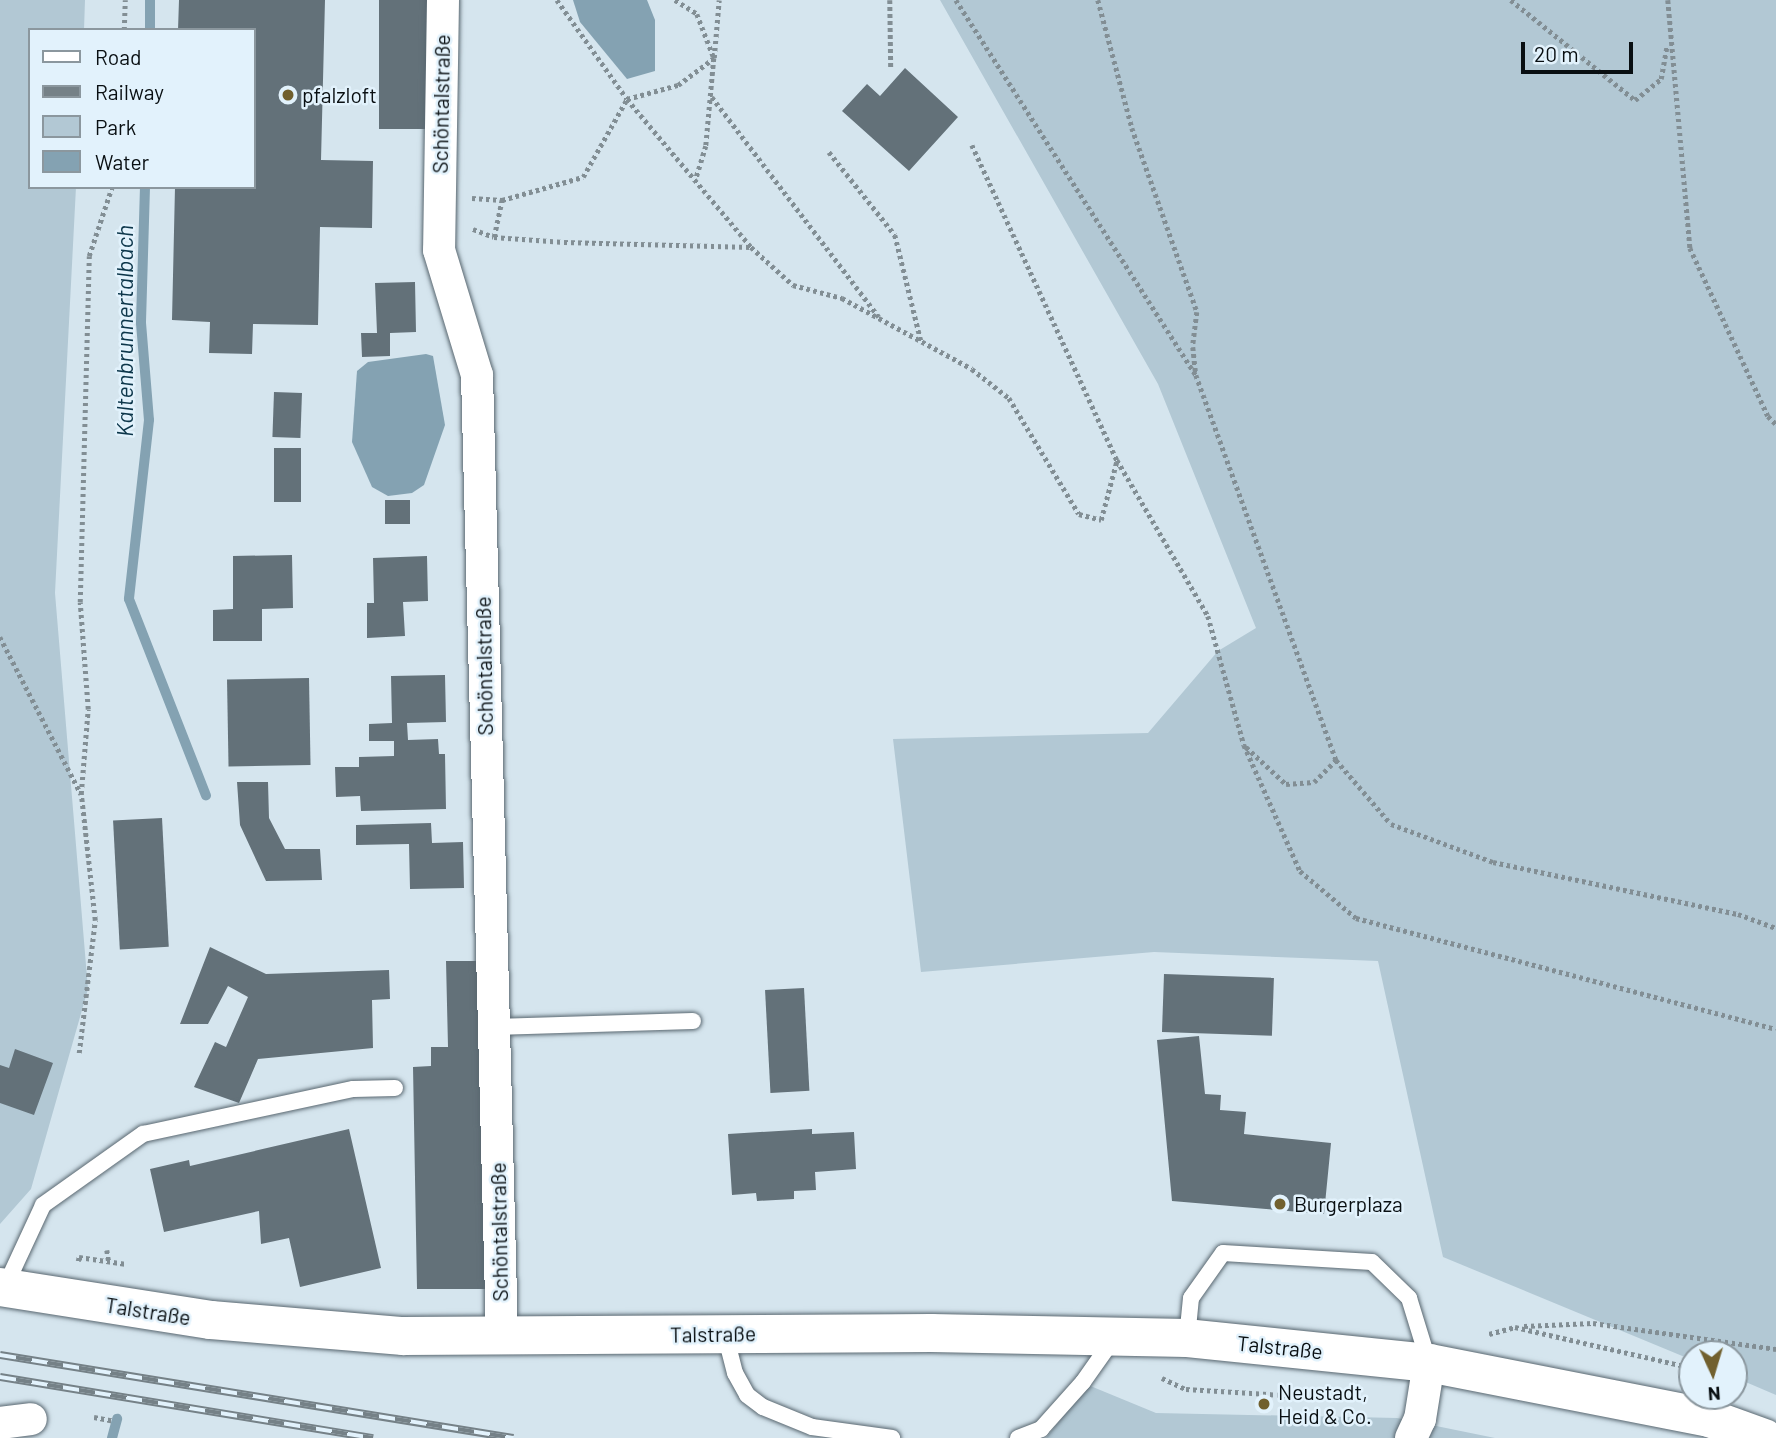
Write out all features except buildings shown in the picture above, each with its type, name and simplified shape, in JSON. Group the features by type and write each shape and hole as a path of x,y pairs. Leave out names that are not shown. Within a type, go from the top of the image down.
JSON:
{"main road":[{"name":"Talstraße","path":"2,1288 293,1329 502,1337 725,1334 1116,1335 1187,1338 1429,1363 1486,1374"},
{"path":"1486,1374 1709,1418 1764,1438"}],"street":[{"name":"Schöntalstraße","path":"443,0 439,250 477,375 502,1337"},
{"path":"1411,1438 1420,1419 1429,1363"},
{"path":"0,1423 31,1419"}],"lane":[{"path":"494,1027 693,1021"},
{"path":"2,1288 43,1205 143,1134 353,1089 395,1088"},
{"path":"1187,1338 1191,1298 1223,1253 1372,1262 1409,1298 1429,1363"},
{"path":"725,1334 735,1373 747,1395 763,1407 813,1427 892,1438"},
{"path":"1018,1438 1041,1429 1083,1382 1116,1335"}],"path":[{"path":"124,28 125,0"},
{"path":"557,0 626,99 751,247 793,285 842,298 972,369 1009,398 1079,514 1101,520 1117,460"},
{"path":"674,0 697,14 714,58"},
{"path":"696,180 706,146 719,0"},
{"path":"890,0 891,68"},
{"path":"956,0 1196,375 1336,760 1391,824 1493,862 1738,914 1776,928"},
{"path":"1098,0 1132,128 1197,312 1193,347 1196,375"},
{"path":"1511,0 1634,100 1661,79 1668,40"},
{"path":"1668,0 1668,40 1690,248 1768,416 1776,424"},
{"path":"481,198 502,200 583,177 626,99 678,85 714,58"},
{"path":"712,97 882,320"},
{"path":"972,145 1117,460 1208,616 1244,745 1300,871 1356,918 1776,1029"},
{"path":"829,152 895,235 921,342"},
{"path":"79,1053 95,920 81,794 88,709 80,588 89,256 111,189"},
{"path":"494,237 502,200"},
{"path":"470,228 494,237 751,247"},
{"path":"0,637 81,794"},
{"path":"1244,745 1286,784 1314,782 1336,760"},
{"path":"107,1250 109,1262"},
{"path":"79,1257 126,1264"},
{"path":"1486,1374 1515,1327 1593,1323 1776,1349"},
{"path":"94,1417 114,1421"}],"green space":[{"path":"0,0 85,0 84,28 28,28 28,189 76,189 55,593 88,989 31,1189 0,1224"},
{"path":"940,0 1776,0 1776,1395 1748,1383 1748,1340 1678,1340 1678,1354 1443,1257 1378,961 1154,952 921,972 893,739 1148,733 1218,651 1256,628 1158,384"},
{"path":"1088,1385 1156,1413 1397,1418 1495,1438 1046,1438"}],"water":[{"path":"573,0 647,0 655,20 655,71 627,79 580,22"},
{"path":"426,354 433,356 445,425 424,485 412,493 388,496 372,487 352,442 357,371 368,362"}],"waterway":[{"name":"Kaltenbrunnertalbach","path":"150,0 150,28"},
{"name":"Kaltenbrunnertalbach","path":"145,189 141,323 149,420 129,599 206,795"},
{"name":"Kaltenbrunnertalbach","path":"112,1438 117,1419"}],"railway":[{"path":"0,1355 513,1438"},
{"path":"0,1377 373,1438"}],"place":[{"name":"pfalzloft","path":"288,95"},
{"name":"Burgerplaza","path":"1280,1204"},
{"name":"Neustadt, Heid & Co.","path":"1264,1404"}]}
